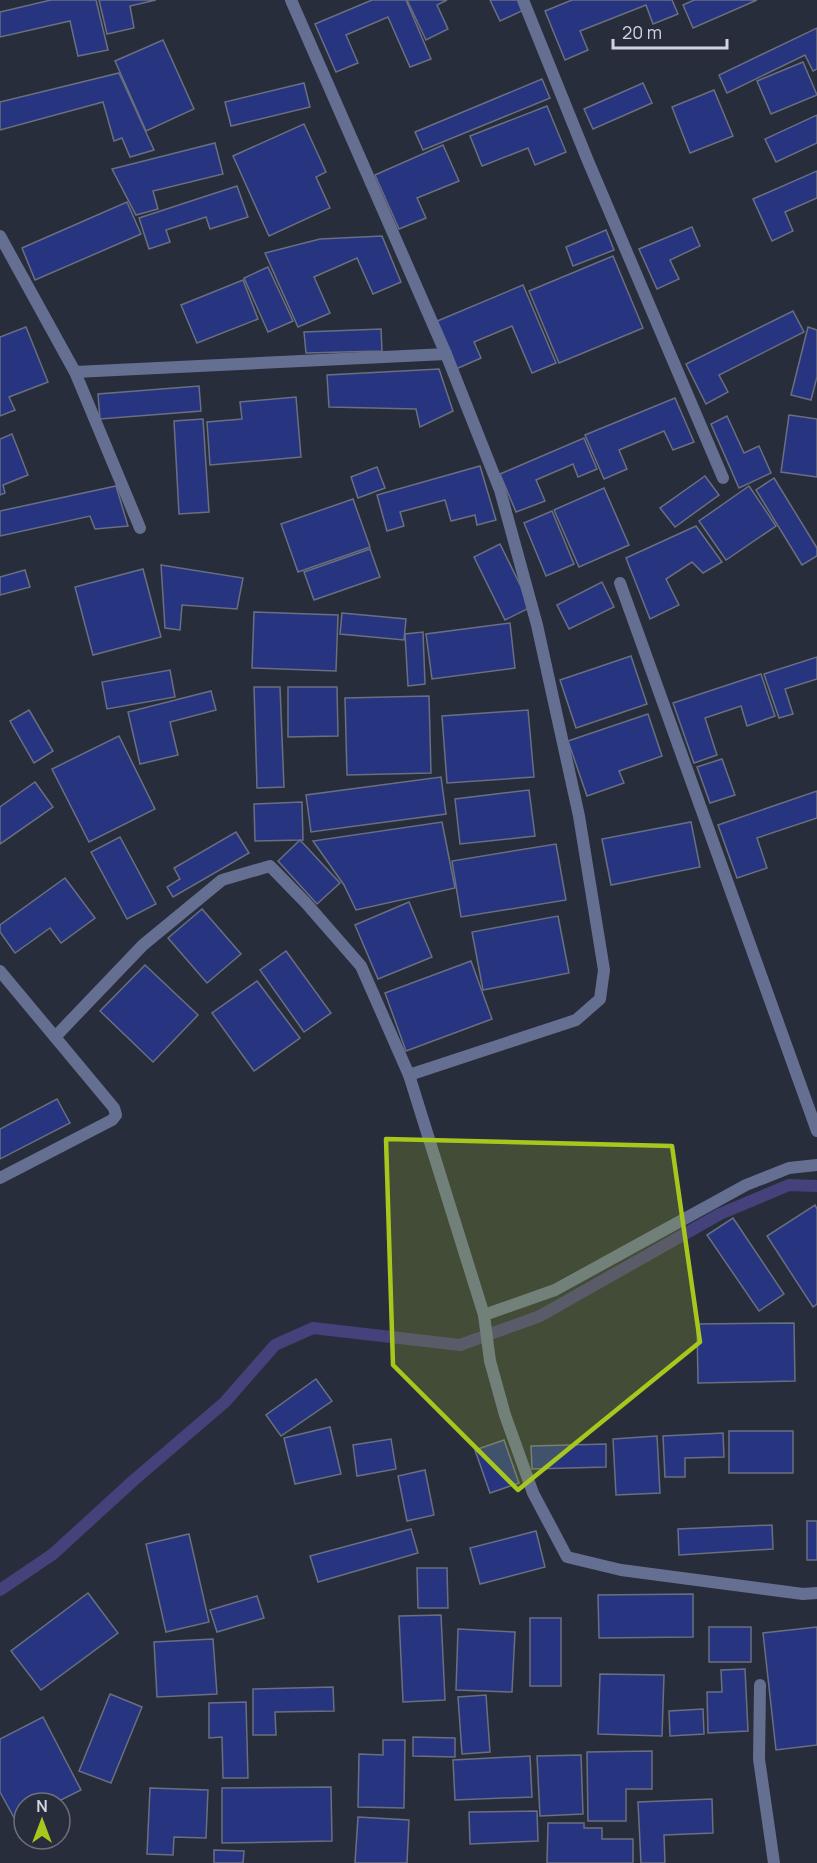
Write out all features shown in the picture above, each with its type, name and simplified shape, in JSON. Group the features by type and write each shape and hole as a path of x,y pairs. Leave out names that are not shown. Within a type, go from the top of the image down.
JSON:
{"street":[{"path":"291,0 446,354 500,490 537,625 579,816 604,970 600,999 576,1020 409,1075"},
{"path":"523,0 588,161 723,478"},
{"path":"0,236 75,372 140,528"},
{"path":"75,372 446,354"},
{"path":"620,583 817,1131"},
{"path":"55,1037 143,945 222,880 270,866 361,966 409,1075 484,1315 490,1360 505,1415 533,1493 567,1557 621,1570 803,1594 817,1593"},
{"path":"0,971 114,1108 116,1115 112,1120 0,1178"},
{"path":"484,1315 555,1290 746,1185 789,1168 817,1165"},
{"path":"760,1685 759,1759 774,1863"}],"highlighted area":[{"path":"386,1139 672,1146 700,1342 518,1490 393,1365"}],"building":[{"path":"51,0 96,0 108,50 78,56 70,21 0,37 0,12"},
{"path":"99,0 156,0 130,6 134,28 107,34"},
{"path":"372,0 406,0 431,59 410,67 388,17 346,35 358,63 336,72 315,24"},
{"path":"407,0 447,0 437,5 448,29 426,40"},
{"path":"490,0 522,0 526,9 500,21"},
{"path":"572,0 672,0 678,14 653,24 646,5 580,31 588,50 565,60 545,11"},
{"path":"694,0 757,0 693,28 683,5"},
{"path":"817,28 817,69 813,71 805,55 727,93 719,75"},
{"path":"163,40 194,109 146,131 115,61"},
{"path":"803,62 817,95 771,114 757,81"},
{"path":"119,73 154,150 130,157 122,138 114,141 103,102 0,130 0,102"},
{"path":"542,79 550,98 423,150 415,132"},
{"path":"304,83 310,107 231,126 225,102"},
{"path":"643,83 652,103 593,129 584,109"},
{"path":"714,90 733,136 690,153 672,107"},
{"path":"547,106 566,152 535,165 528,148 482,166 470,136"},
{"path":"817,115 817,143 776,162 765,139"},
{"path":"304,124 326,172 316,177 330,208 269,236 233,156"},
{"path":"215,143 223,174 153,191 158,209 136,215 112,169"},
{"path":"443,145 459,181 417,198 426,218 399,229 375,175"},
{"path":"817,171 817,198 785,212 793,231 772,241 753,199"},
{"path":"237,186 248,217 210,229 206,217 166,230 170,242 149,249 139,218"},
{"path":"127,202 141,234 35,280 22,248"},
{"path":"692,227 700,246 670,260 679,279 657,289 639,249"},
{"path":"606,230 614,250 573,266 566,247"},
{"path":"382,236 401,282 373,294 357,258 314,277 330,313 298,327 265,253 320,239"},
{"path":"613,256 643,328 559,363 529,291"},
{"path":"268,267 293,321 268,332 244,278"},
{"path":"243,280 258,319 197,343 181,305"},
{"path":"523,285 556,363 532,373 512,326 474,342 481,358 456,369 435,322"},
{"path":"793,311 804,332 719,375 728,392 706,404 686,364"},
{"path":"26,327 48,382 9,397 15,410 0,416 0,337"},
{"path":"808,327 817,330 817,377 811,400 791,395"},
{"path":"381,329 382,351 306,353 304,332"},
{"path":"439,369 453,411 420,427 416,409 329,407 327,375"},
{"path":"199,386 201,411 100,419 98,394"},
{"path":"296,397 301,457 210,465 207,422 242,419 240,402"},
{"path":"675,398 694,442 673,450 664,431 619,450 627,469 604,479 585,435"},
{"path":"789,415 817,419 817,477 781,472"},
{"path":"727,416 744,453 759,446 771,473 739,488 711,424"},
{"path":"203,419 209,512 179,514 174,421"},
{"path":"12,434 28,475 3,485 5,493 0,495 0,439"},
{"path":"584,438 597,469 578,477 573,464 536,480 545,501 516,512 500,474"},
{"path":"480,466 496,520 477,525 475,515 451,521 445,500 400,512 404,526 387,531 377,495"},
{"path":"377,467 385,488 358,498 351,477"},
{"path":"705,476 719,495 675,527 660,508"},
{"path":"774,478 817,548 817,556 802,565 756,490"},
{"path":"116,486 128,526 95,529 90,516 0,536 0,511"},
{"path":"749,486 776,526 726,560 699,521"},
{"path":"604,488 629,545 579,567 554,510"},
{"path":"353,499 370,547 298,572 281,524"},
{"path":"552,511 574,564 546,576 524,523"},
{"path":"696,526 722,562 703,573 692,562 666,579 679,605 650,619 626,558"},
{"path":"500,544 531,607 505,620 474,557"},
{"path":"370,549 380,577 314,600 304,572"},
{"path":"161,565 243,578 237,609 182,605 180,630 165,628"},
{"path":"143,569 161,637 93,655 75,587"},
{"path":"25,570 30,587 0,595 0,577"},
{"path":"602,582 614,607 569,629 557,605"},
{"path":"254,612 338,615 336,671 252,668"},
{"path":"342,613 406,619 404,640 340,634"},
{"path":"510,623 515,668 432,679 426,634"},
{"path":"423,632 425,684 408,686 405,634"},
{"path":"631,656 647,704 576,728 560,680"},
{"path":"817,657 817,679 785,689 793,714 779,718 764,674"},
{"path":"170,670 175,697 107,709 102,682"},
{"path":"761,674 775,716 747,726 741,706 705,718 717,755 694,763 673,703"},
{"path":"254,687 280,687 284,787 257,788"},
{"path":"288,687 337,687 338,736 288,737"},
{"path":"211,691 216,710 170,722 178,755 140,764 128,712"},
{"path":"429,696 431,773 347,775 345,698"},
{"path":"29,710 53,751 34,763 10,721"},
{"path":"528,710 534,777 447,783 442,716"},
{"path":"648,714 662,756 619,771 624,783 587,796 568,741"},
{"path":"119,736 155,809 89,842 52,769"},
{"path":"722,759 735,795 710,803 697,767"},
{"path":"441,777 446,814 311,832 306,795"},
{"path":"35,782 53,807 0,844 0,807"},
{"path":"529,790 535,836 460,844 455,799"},
{"path":"817,791 817,818 757,838 767,868 737,878 718,825"},
{"path":"302,802 303,840 255,841 254,804"},
{"path":"442,822 455,888 356,910 344,885 313,841"},
{"path":"691,822 700,867 611,885 602,839"},
{"path":"236,832 249,853 173,897 167,887 180,879 174,868"},
{"path":"120,837 156,904 127,919 91,852"},
{"path":"300,840 340,883 317,904 278,861"},
{"path":"556,844 566,900 461,917 452,861"},
{"path":"65,878 95,918 61,943 50,928 15,953 0,932 0,925"},
{"path":"409,902 432,957 378,979 355,925"},
{"path":"202,909 241,954 207,983 168,938"},
{"path":"558,916 569,973 483,990 472,932"},
{"path":"286,951 331,1013 304,1032 260,970"},
{"path":"471,961 492,1019 406,1051 385,993"},
{"path":"145,965 198,1015 153,1062 100,1011"},
{"path":"257,981 300,1038 254,1071 212,1013"},
{"path":"57,1099 70,1123 0,1159 0,1129"},
{"path":"815,1205 817,1209 817,1304 813,1307 767,1236"},
{"path":"733,1218 784,1294 759,1311 707,1235"},
{"path":"794,1323 795,1381 698,1383 697,1324"},
{"path":"316,1379 332,1401 281,1436 266,1415"},
{"path":"330,1427 341,1474 295,1484 284,1438"},
{"path":"729,1431 793,1431 793,1473 729,1473"},
{"path":"723,1433 724,1457 685,1458 685,1477 665,1477 663,1436"},
{"path":"657,1436 660,1493 616,1495 613,1439"},
{"path":"391,1439 396,1469 357,1476 353,1445"},
{"path":"504,1440 519,1483 490,1493 475,1450"},
{"path":"606,1444 606,1467 532,1469 531,1446"},
{"path":"425,1470 434,1515 407,1521 398,1476"},
{"path":"807,1521 817,1521 817,1560 807,1560"},
{"path":"772,1525 773,1549 679,1555 678,1529"},
{"path":"411,1529 418,1553 318,1582 310,1556"},
{"path":"536,1531 545,1567 480,1584 470,1548"},
{"path":"189,1534 209,1622 166,1632 146,1544"},
{"path":"417,1568 447,1568 448,1608 418,1608"},
{"path":"88,1593 118,1633 41,1690 11,1651"},
{"path":"693,1594 693,1637 599,1638 598,1595"},
{"path":"257,1596 264,1618 217,1632 210,1610"},
{"path":"441,1615 445,1700 403,1702 399,1616"},
{"path":"530,1618 561,1618 561,1686 530,1686"},
{"path":"709,1627 751,1627 751,1662 709,1662"},
{"path":"817,1627 817,1745 776,1750 763,1633"},
{"path":"458,1629 515,1632 512,1692 456,1690"},
{"path":"213,1639 217,1694 157,1697 154,1642"},
{"path":"745,1669 748,1731 708,1733 707,1692 722,1692 721,1670"},
{"path":"600,1674 664,1675 662,1736 598,1734"},
{"path":"333,1687 334,1711 275,1712 276,1735 253,1735 253,1689"},
{"path":"110,1694 142,1707 111,1783 79,1771"},
{"path":"486,1695 490,1752 462,1754 458,1697"},
{"path":"246,1702 248,1778 223,1778 222,1737 209,1738 209,1703"},
{"path":"703,1709 704,1734 670,1736 669,1711"},
{"path":"43,1717 81,1790 72,1794 72,1791 12,1791 12,1814 0,1792 0,1739"},
{"path":"413,1737 455,1738 455,1757 413,1756"},
{"path":"383,1740 405,1740 404,1808 358,1807 359,1754 383,1755"},
{"path":"652,1751 652,1789 626,1789 626,1821 588,1821 587,1752"},
{"path":"581,1755 583,1814 540,1816 537,1756"},
{"path":"530,1756 532,1797 455,1800 453,1760"},
{"path":"331,1787 332,1841 222,1843 222,1788"},
{"path":"150,1788 208,1790 206,1838 174,1837 173,1855 147,1854"},
{"path":"712,1799 713,1833 664,1835 665,1863 641,1863 638,1802"},
{"path":"537,1811 538,1841 470,1844 469,1812"},
{"path":"358,1817 409,1820 407,1863 355,1863"},
{"path":"548,1823 584,1823 584,1828 602,1828 602,1839 633,1839 633,1863 547,1863"},
{"path":"214,1850 244,1851 243,1863 214,1863"}],"waterway":[{"path":"0,1590 53,1554 134,1480 225,1402 275,1345 313,1328 460,1345 540,1316 720,1214 789,1185 817,1186"}]}
